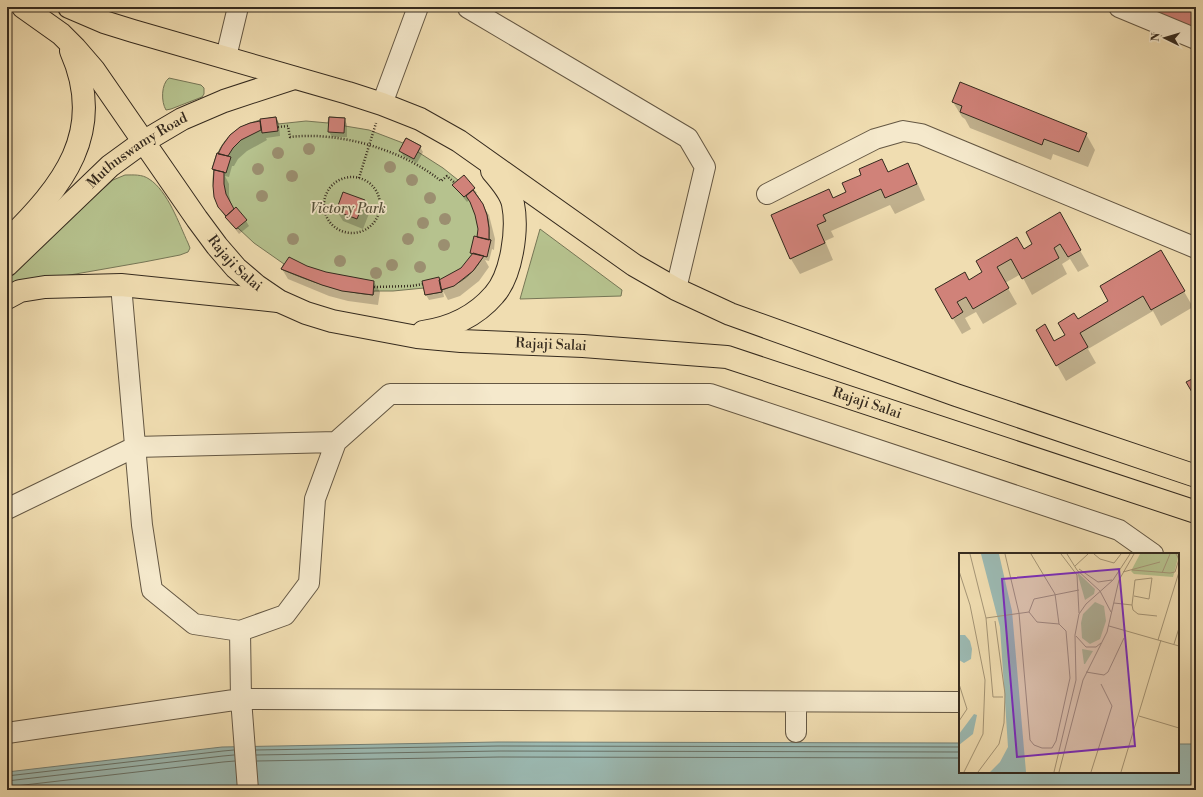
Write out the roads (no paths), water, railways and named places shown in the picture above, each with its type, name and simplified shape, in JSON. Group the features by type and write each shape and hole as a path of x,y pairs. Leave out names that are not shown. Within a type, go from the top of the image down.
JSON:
{"main road":[{"name":"Rajaji Salai","path":"23,7 61,34 94,70 142,142 217,246 236,268 257,286 279,301 306,313 404,335 461,341 583,346 727,357 1196,512"},
{"path":"69,7 104,22 294,78 379,113 420,119 459,141 634,265 676,289 730,314 799,340 997,409 1196,476"},
{"path":"7,241 31,217 54,190 66,171 73,156 82,127 84,102 79,70 61,34"},
{"name":"Muthuswamy Road","path":"7,265 105,171 142,142 182,119 224,101 294,78"},
{"path":"404,335 438,330 461,321 480,309 495,294 506,274 512,253 516,228 513,203 500,180 478,155"},
{"path":"7,298 20,291 45,287 121,285 279,301"}],"street":[{"path":"226,57 238,7"},
{"path":"379,113 418,7"},
{"path":"1119,7 1196,39"},
{"path":"468,8 688,138 705,167 676,289"},
{"path":"767,194 875,139 903,131 921,134 1196,248"},
{"path":"121,285 142,525 152,590 194,624 240,631 285,615 309,583 315,499 336,442 390,394 710,394 1120,530 1152,553"},
{"path":"7,509 135,447 336,442"},
{"path":"240,631 241,699 248,790"},
{"path":"7,733 241,699 959,702"},
{"path":"796,702 796,732"}],"water":[{"path":"498,742 959,743 959,773 1179,773 1179,744 1196,744 1196,790 7,790 7,772 222,747"}],"park label":[{"name":"Victory Park","path":"348,209"}]}
